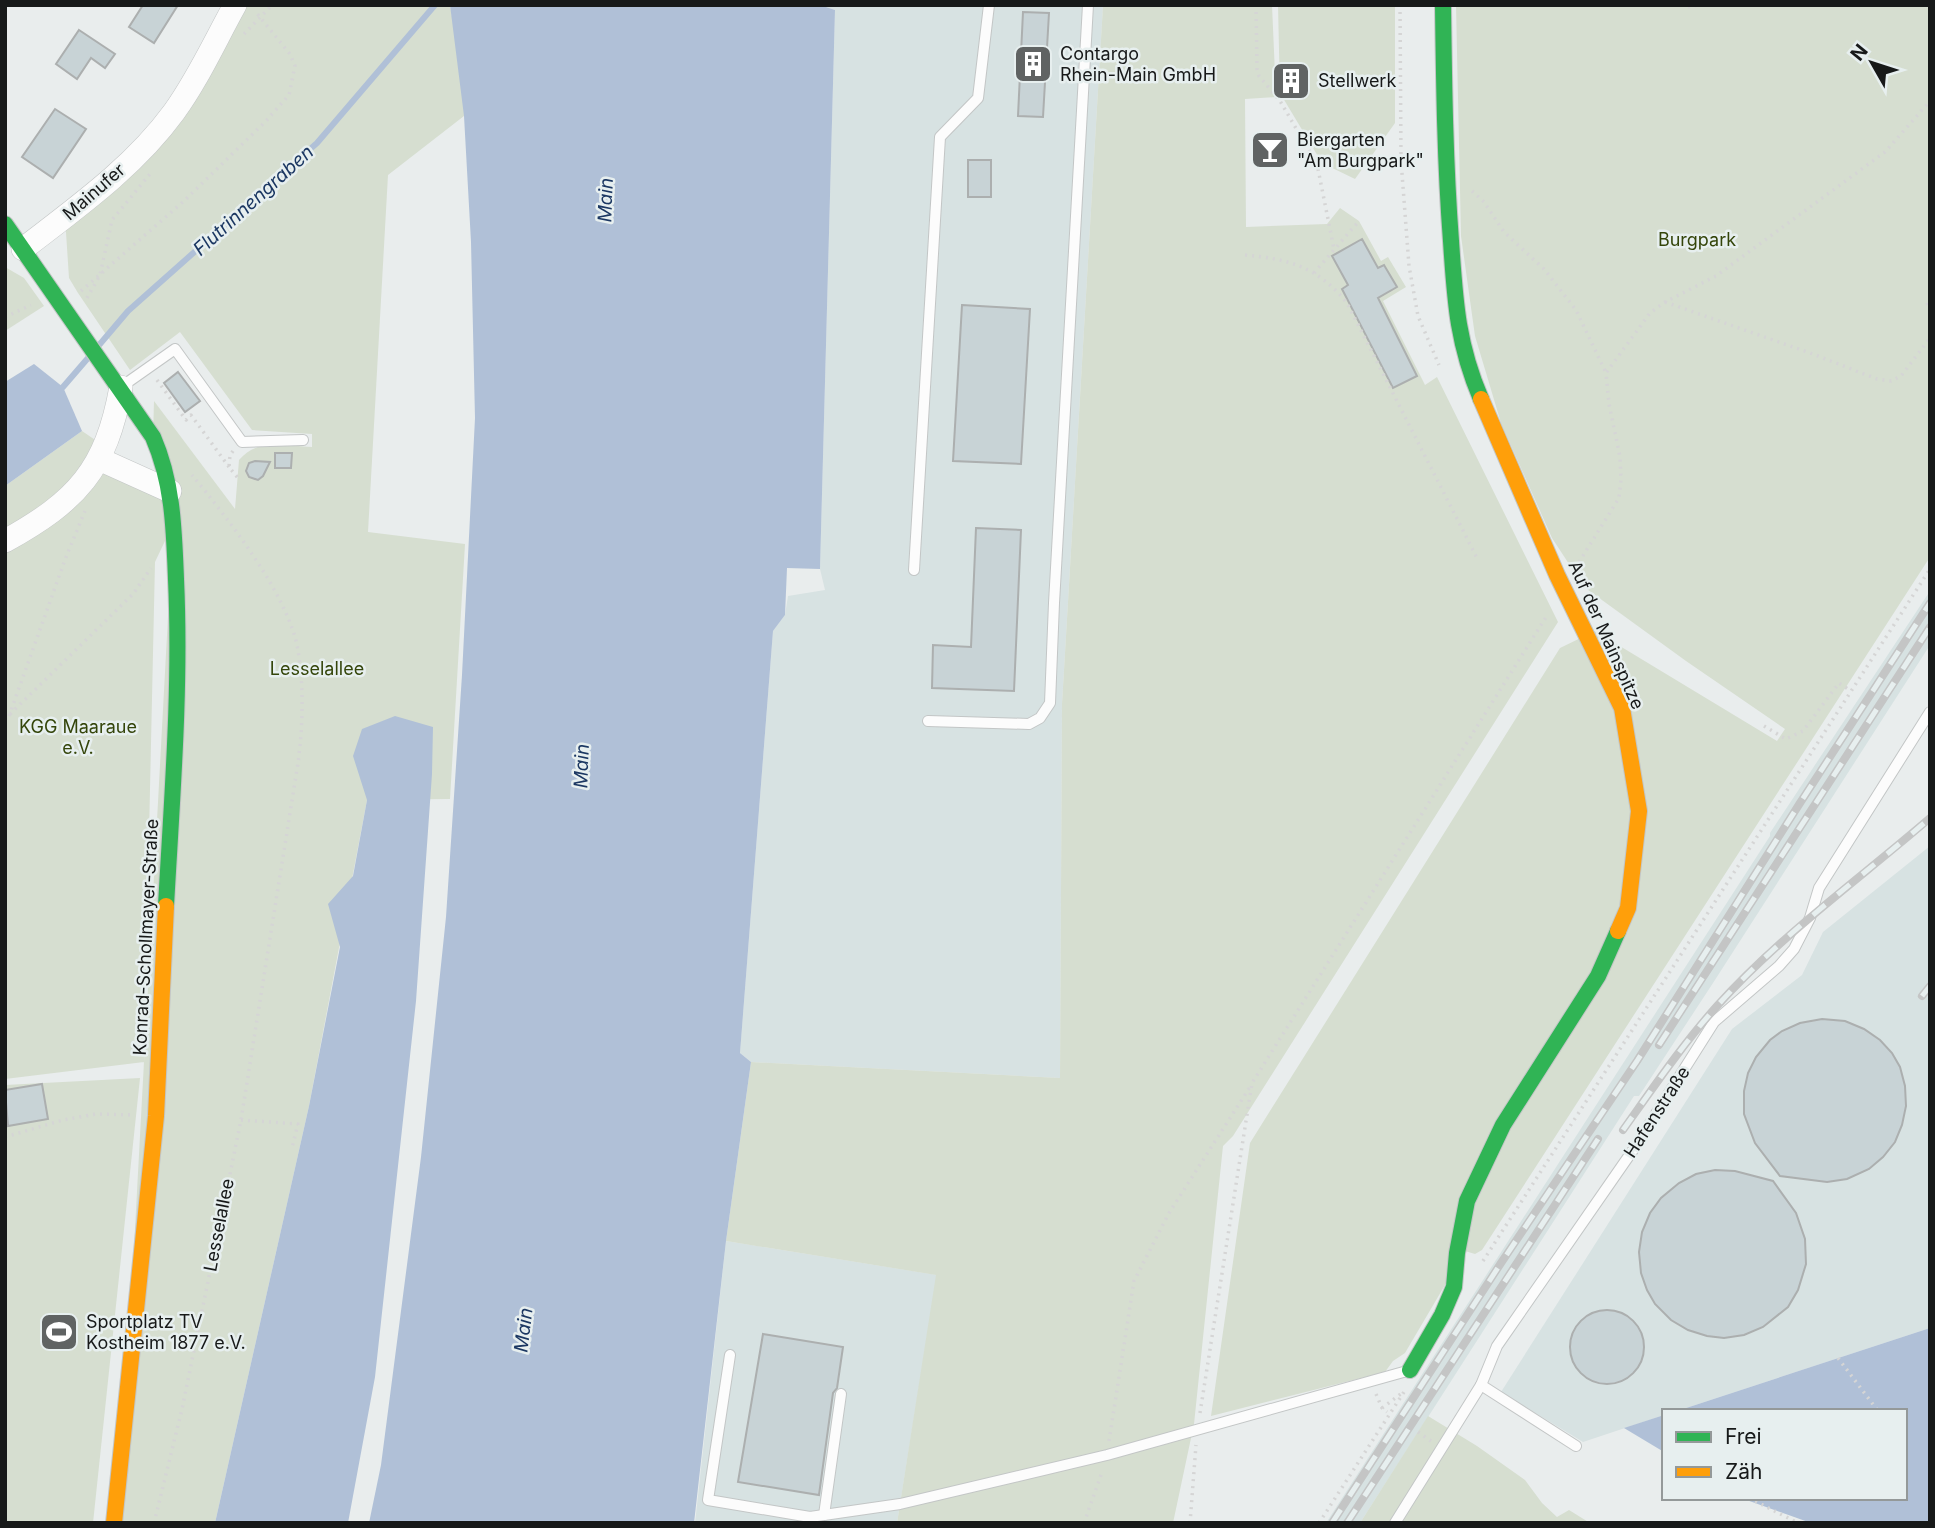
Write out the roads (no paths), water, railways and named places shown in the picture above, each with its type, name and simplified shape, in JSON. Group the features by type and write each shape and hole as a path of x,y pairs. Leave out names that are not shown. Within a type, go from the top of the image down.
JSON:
{"street":[{"name":"Mainufer","path":"23,249 110,179 154,135 190,88 235,5"},
{"name":"Auf der Mainspitze","path":"1410,1370 1442,1315 1454,1287 1467,1201 1497,1136 1598,976 1628,908 1639,811 1622,708 1563,587 1468,369 1457,322 1446,179 1443,5"},
{"path":"5,224 109,371 115,421 99,459 85,481 62,504 5,541"},
{"name":"Konrad-Schollmayer-Straße","path":"109,371 153,437 165,464 174,522 179,645 156,1116 114,1523"},
{"path":"99,459 170,491"}],"lane":[{"path":"914,570 940,137 978,98 989,5"},
{"path":"928,721 1029,724 1040,718 1050,704 1088,5"},
{"path":"109,371 149,368 175,349 242,442 303,440"},
{"name":"Hafenstraße","path":"1395,1523 1481,1385 1497,1346 1597,1204 1714,1022 1779,966 1794,949 1810,918 1819,888 1930,712"},
{"path":"730,1355 708,1500 810,1517 900,1504 1107,1455 1410,1370"},
{"path":"1481,1385 1576,1446"},
{"path":"824,1516 841,1394"}],"water":[{"name":"Main","path":"450,5 820,5 835,10 820,569 787,568 785,615 773,631 740,1053 751,1062 726,1241 694,1523 369,1523 381,1465 421,1157 446,917 462,675 475,418 471,242 464,116"},
{"path":"34,364 63,387 82,431 5,486 5,382"},
{"path":"395,716 433,727 432,774 416,1001 375,1377 348,1523 215,1523 309,1106 340,947 328,904 353,876 367,800 353,756 362,729"},
{"path":"1930,1328 1930,1523 1811,1523 1747,1500 1907,1500 1907,1409 1683,1409"},
{"path":"1662,1416 1662,1451 1624,1428"}],"waterway":[{"name":"Flutrinnengraben","path":"100,344 128,311 317,143 435,5"},
{"name":"Flutrinnengraben","path":"63,387 88,358"}],"railway":[{"path":"1332,1523 1501,1263 1637,1061 1930,603"},
{"path":"1659,1045 1930,627"},
{"path":"1623,1130 1692,1036 1741,980 1793,932 1930,818"},
{"path":"1922,996 1930,986"},
{"path":"1347,1523 1598,1139"}],"place":[{"name":"Contargo Rhein-Main GmbH","path":"1033,64"},
{"name":"Stellwerk","path":"1291,81"},
{"name":"Biergarten \"Am Burgpark\"","path":"1270,150"},
{"name":"Sportplatz TV Kostheim 1877 e.V.","path":"59,1332"}],"park label":[{"name":"Burgpark","path":"1697,240"},
{"name":"Lesselallee","path":"317,669"},
{"name":"KGG Maaraue e.V.","path":"78,737"}]}
